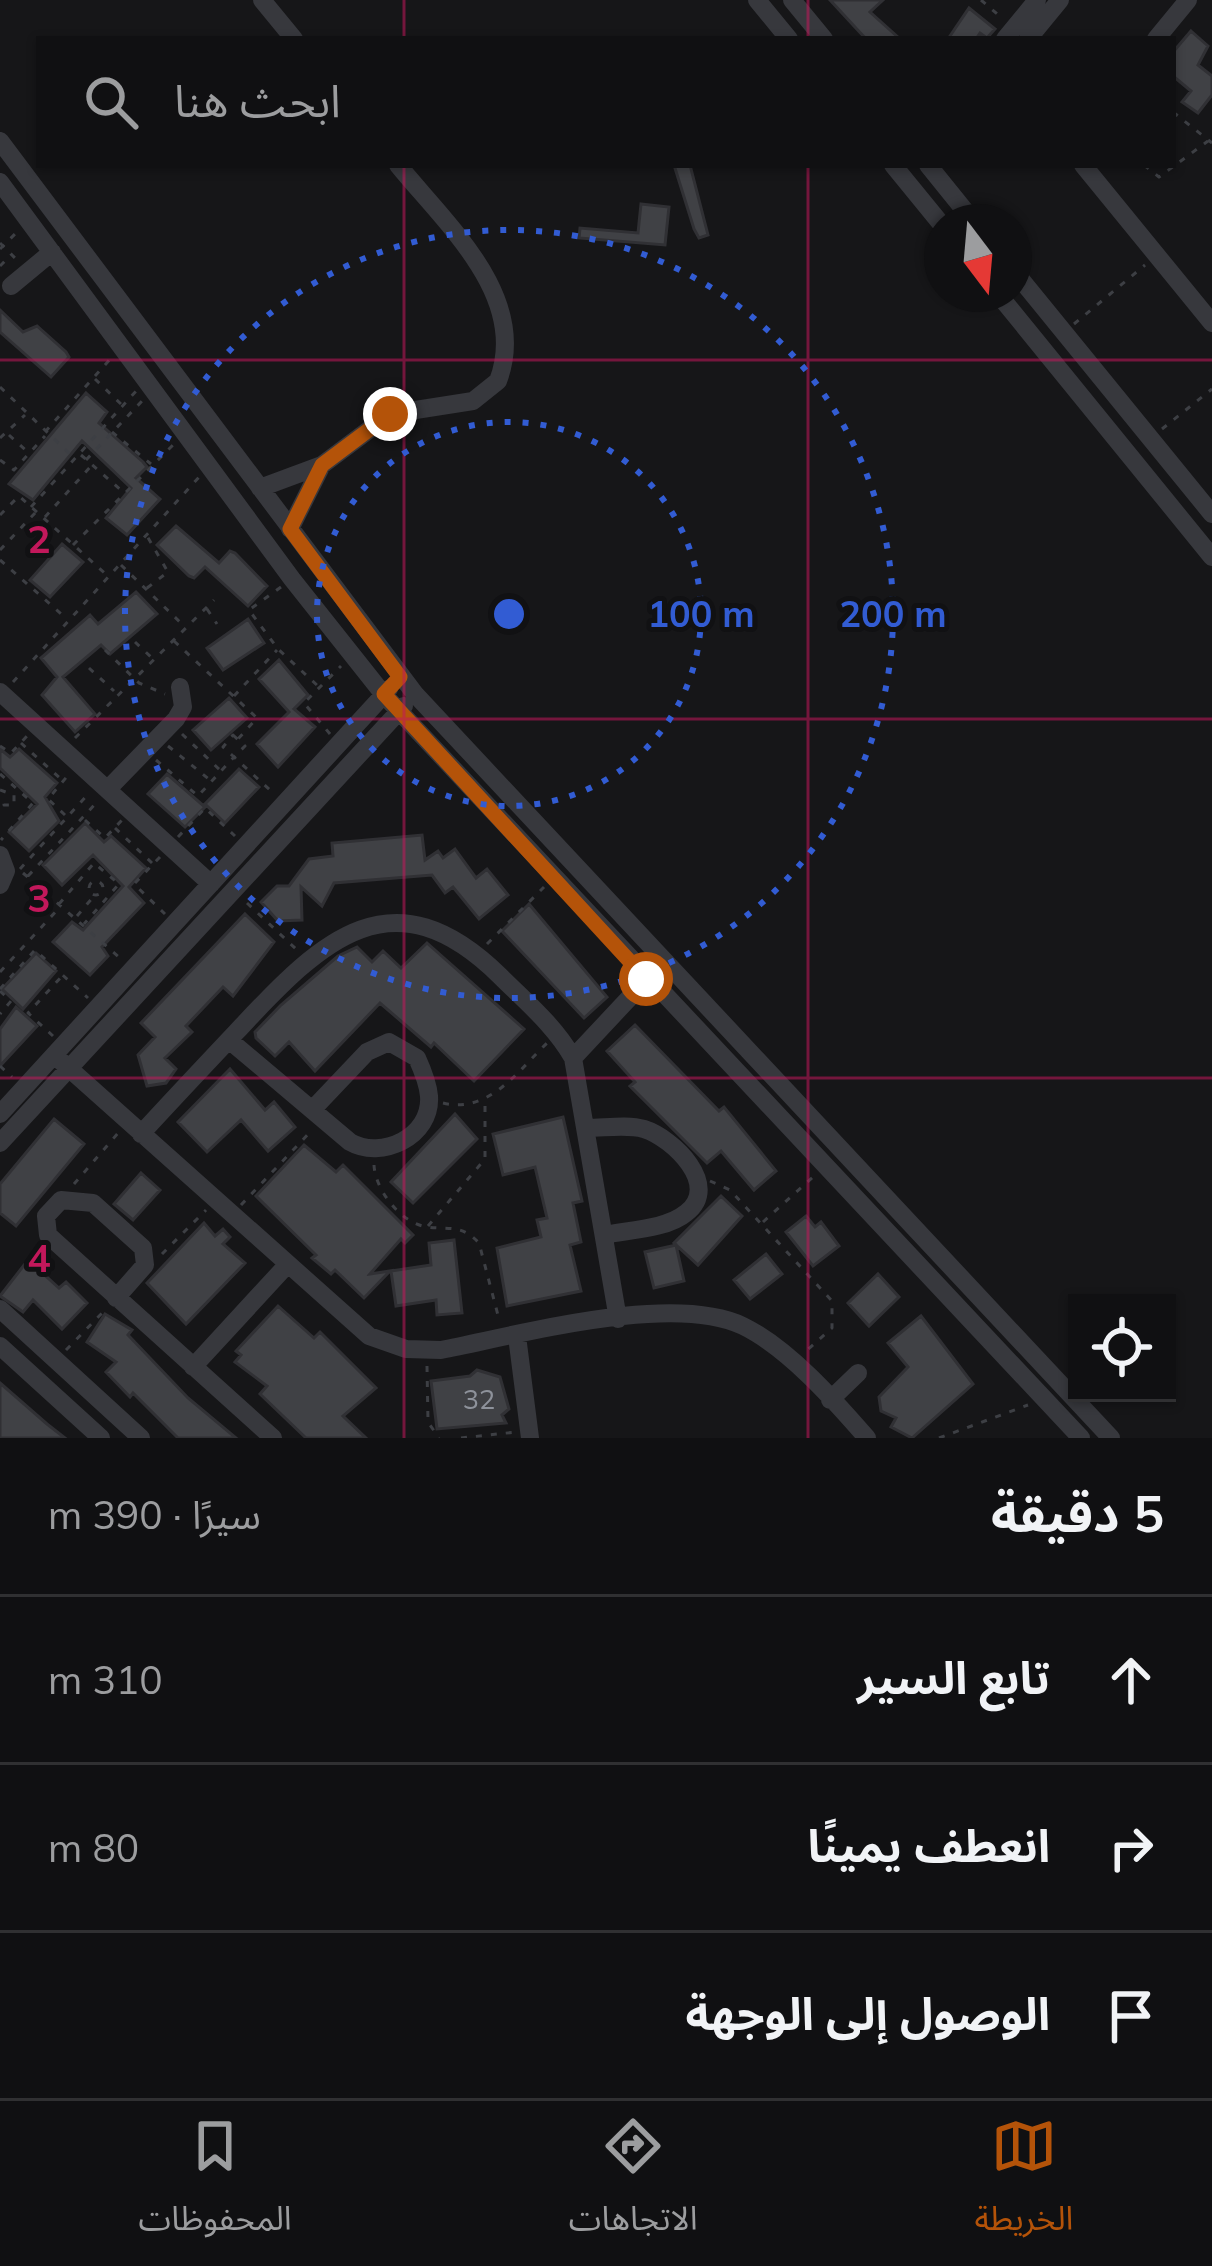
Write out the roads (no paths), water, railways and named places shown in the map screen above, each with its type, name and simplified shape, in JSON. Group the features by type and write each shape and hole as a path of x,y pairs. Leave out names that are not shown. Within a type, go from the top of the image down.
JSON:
{"street":[{"path":"262,0 292,36"},
{"path":"757,0 787,36"},
{"path":"792,0 822,36"},
{"path":"1016,35 1037,0"},
{"path":"1016,35 1060,0"},
{"path":"1158,36 1188,0"},
{"path":"0,141 400,677 1111,1438"},
{"path":"260,488 322,465 390,414 483,397 502,370 502,321 490,285 400,168"},
{"path":"895,168 925,204"},
{"path":"933,168 960,204"},
{"path":"1085,168 1212,323"},
{"path":"0,182 292,579 398,711 1081,1438"},
{"path":"11,286 52,252"},
{"path":"1032,293 1212,514"},
{"path":"1013,312 1212,557"},
{"path":"290,529 322,465"},
{"path":"0,1143 98,1006 400,677"},
{"path":"104,785 159,738 183,707 181,691"},
{"path":"1,693 211,884"},
{"path":"0,1114 233,889 415,694"},
{"path":"135,1128 229,1040 305,958 346,934 393,925 440,933 477,954 557,1033 573,1058 617,1319"},
{"path":"573,1058 646,979"},
{"path":"229,1040 350,1142 377,1151 422,1123 430,1097 418,1058 389,1042 367,1052 318,1115"},
{"path":"62,1056 135,1128 369,1336 427,1351 676,1311 720,1318 761,1336 867,1438"},
{"path":"587,1128 640,1127 657,1135 692,1167 699,1182 697,1201 684,1216 604,1235"},
{"path":"116,1298 145,1265 143,1248 93,1203 72,1198 51,1208 48,1235 116,1298 273,1438"},
{"path":"193,1367 287,1265"},
{"path":"0,1309 141,1438"},
{"path":"510,1337 530,1434"},
{"path":"0,1346 101,1438"},
{"path":"830,1400 858,1373"}]}
